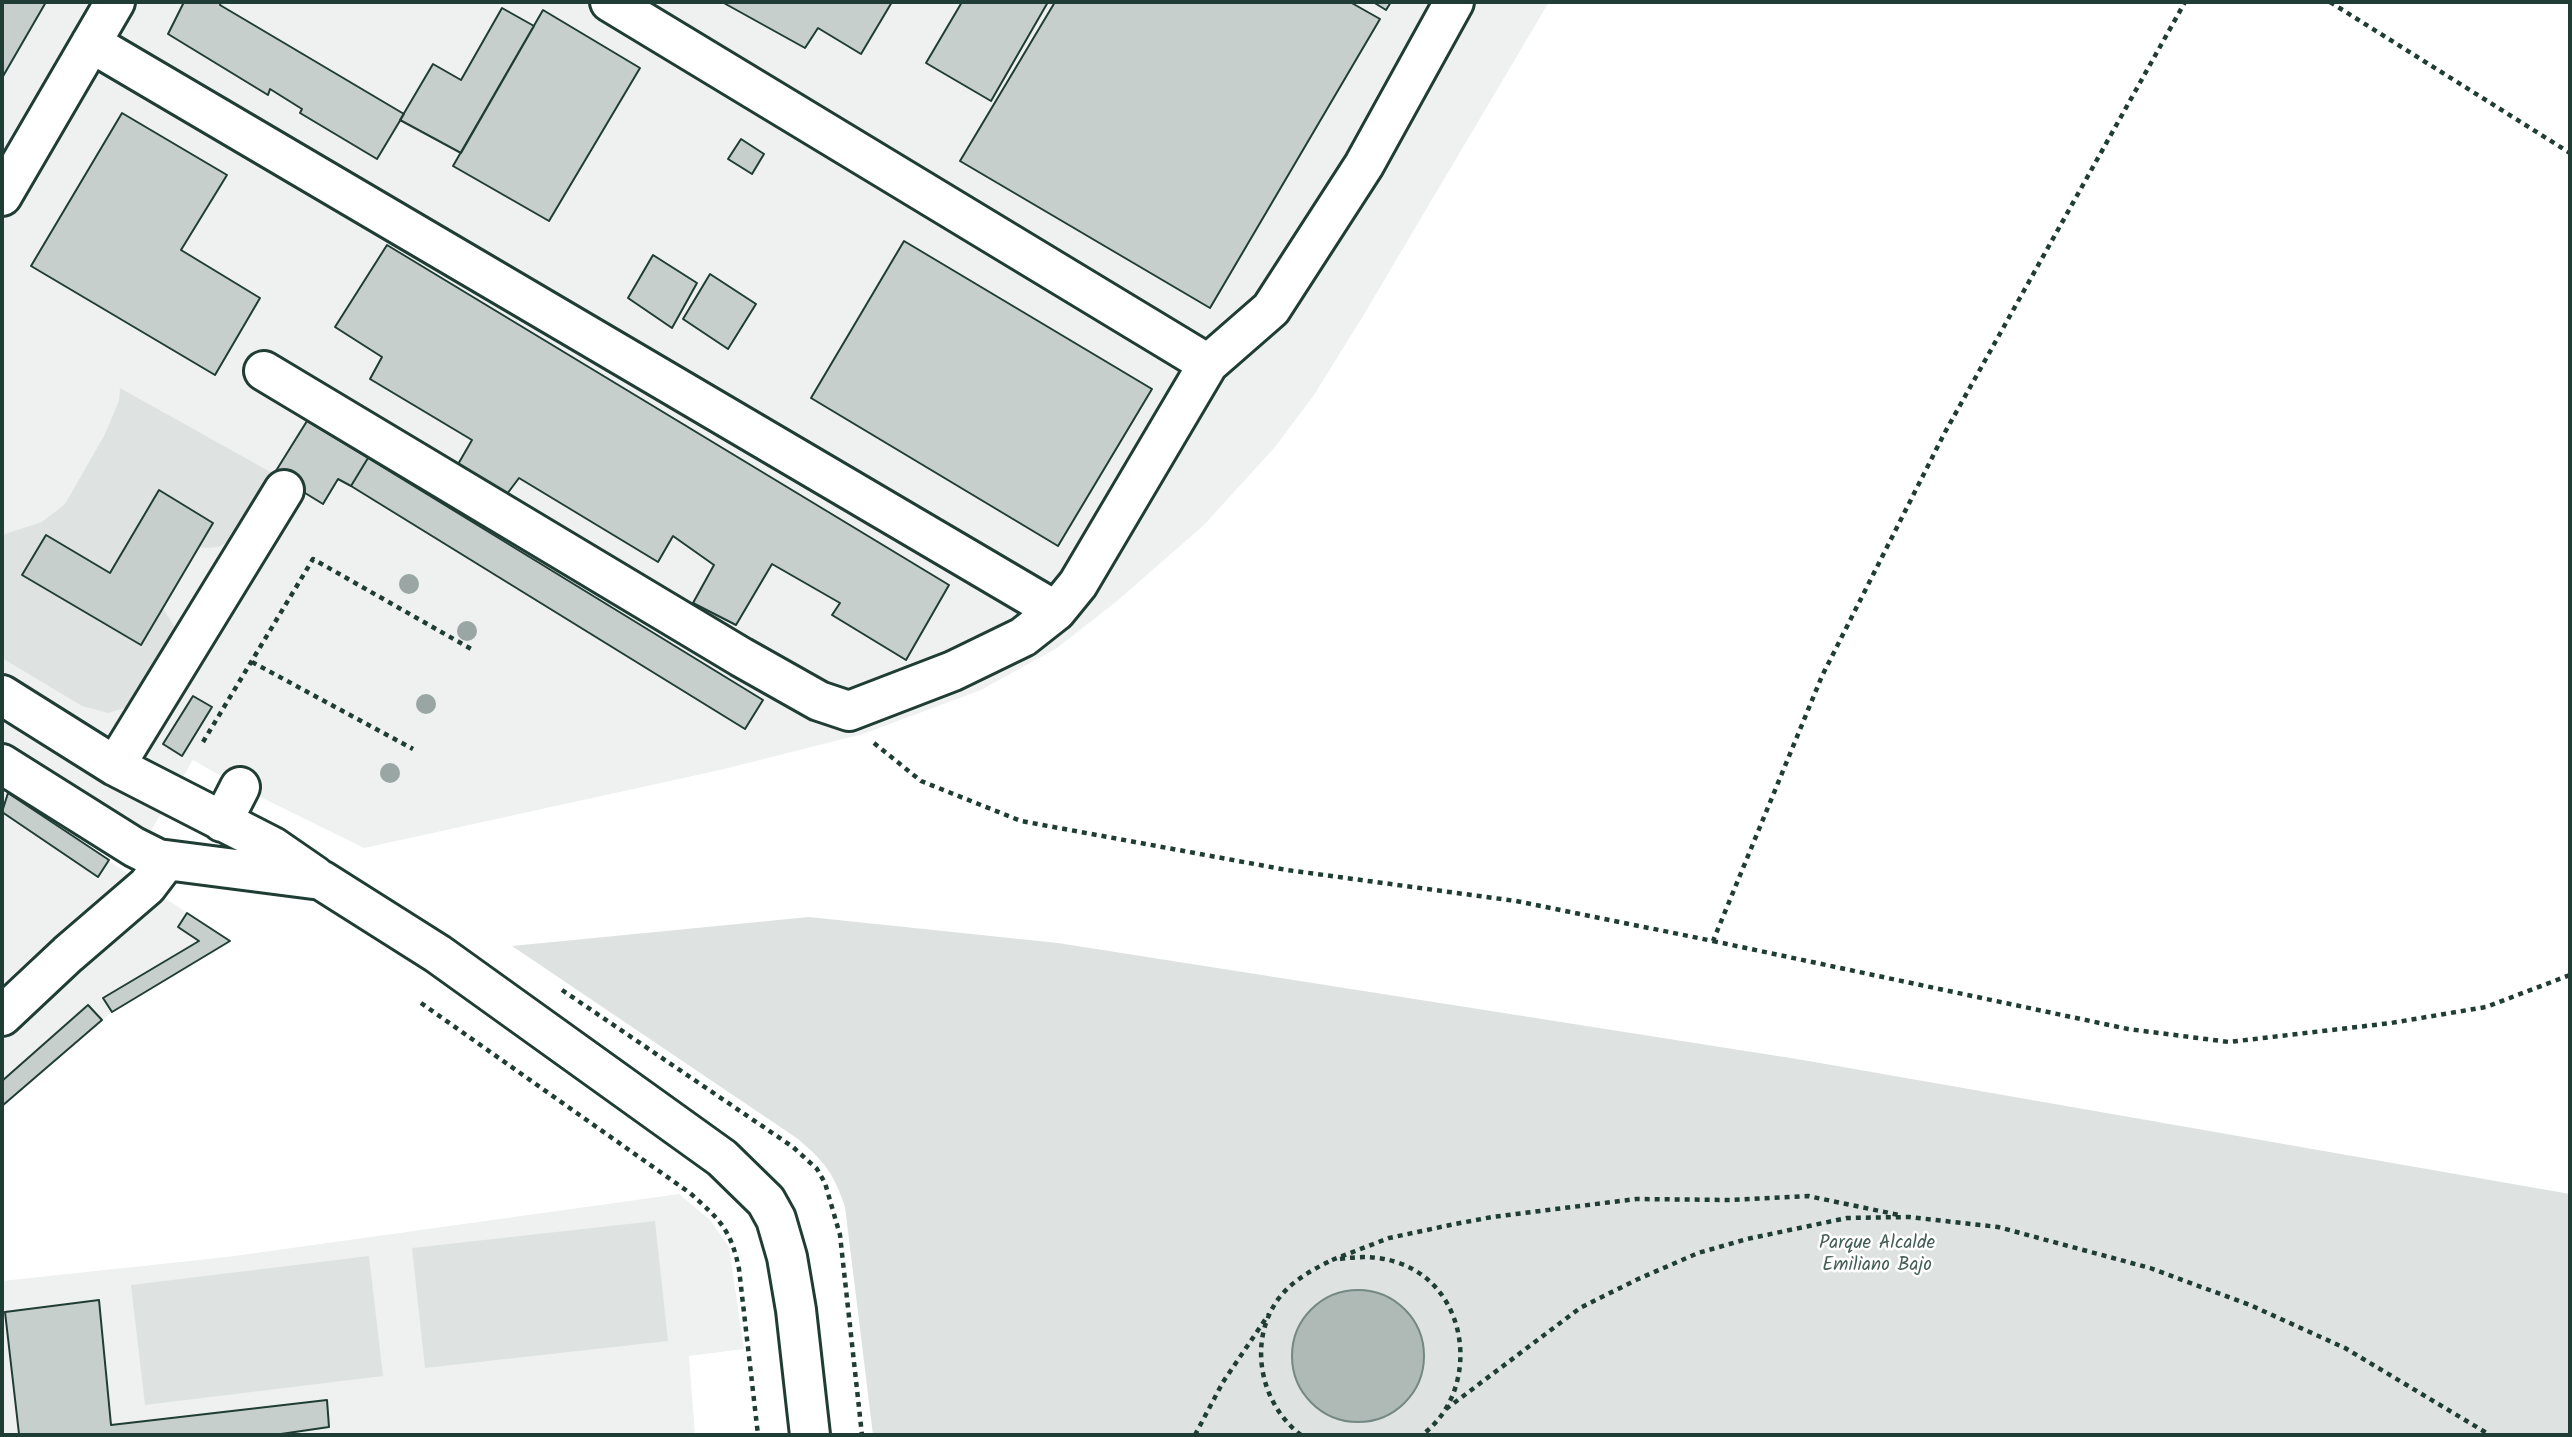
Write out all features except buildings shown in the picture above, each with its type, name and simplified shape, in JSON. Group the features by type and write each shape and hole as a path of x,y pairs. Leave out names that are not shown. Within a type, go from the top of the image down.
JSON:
{"street":[{"path":"2,196 115,2"},
{"path":"610,2 1209,364"},
{"path":"264,371 741,657 819,701 849,711 953,671 1023,638 1056,611 1078,584 1209,364 1271,309 1364,165 1454,2"},
{"path":"91,43 1056,611"},
{"path":"115,766 284,490"},
{"path":"2,695 115,766 274,848 438,954 722,1157 766,1201 776,1219 787,1257 796,1310 810,1435"},
{"path":"2,764 134,847 166,861 321,880"},
{"path":"222,822 240,787"},
{"path":"2,1016 68,954 147,886 166,861"}],"path":[{"path":"1713,942 1822,676 1944,433 2185,2"},
{"path":"2330,2 2570,153"},
{"path":"203,742 313,559 473,650"},
{"path":"252,662 413,748"},
{"path":"849,711 863,734 921,781 1021,821 1287,870 1516,901 2128,1029 2229,1042 2365,1026 2486,1007 2570,975"},
{"path":"551,983 793,1147 817,1169 831,1198 841,1235 862,1435"},
{"path":"421,1003 690,1193 717,1217 733,1242 739,1269 758,1435"},
{"path":"1195,1435 1223,1382 1278,1299 1302,1275 1332,1260 1389,1238 1492,1217 1636,1199 1730,1200 1808,1196 1909,1217 1998,1227 2150,1269 2250,1305 2345,1348 2490,1435"},
{"path":"1422,1435 1446,1409 1580,1308 1636,1280 1698,1253 1747,1238 1847,1218 1909,1217"},
{"path":"1332,1260 1367,1255 1400,1263 1430,1282 1451,1310 1461,1343 1460,1378 1446,1409"},
{"path":"1278,1299 1264,1330 1261,1363 1269,1396 1287,1424 1301,1435"}],"shaded area":[{"path":"2,2 1549,2 1363,316 1314,395 1275,447 1204,525 1117,601 1057,648 981,690 863,734 720,770 364,848 240,787 193,760 149,834 2,745"},
{"path":"2,791 230,941 112,1012 2,1106"},
{"path":"679,1194 711,1221 729,1247 744,1349 689,1356 695,1435 2,1435 2,1281 227,1257"},
{"path":"1358,1290 1383,1295 1405,1309 1419,1331 1424,1356 1419,1381 1405,1403 1383,1417 1358,1422 1333,1417 1311,1403 1297,1381 1292,1356 1297,1331 1311,1309 1333,1295"}],"green space":[{"path":"120,388 274,474 239,528 219,546 198,547 213,522 160,490 110,573 46,536 22,576 141,645 163,608 177,631 131,706 108,713 82,706 2,658 2,535 42,522 65,504 104,436 119,401"},
{"name":"Parque Alcalde Emiliano Bajo","path":"809,917 1058,943 1803,1060 2570,1194 2570,1435 873,1435 845,1207 828,1169 798,1139 512,946"},
{"path":"655,1221 668,1341 425,1368 412,1248"},
{"path":"369,1256 383,1376 145,1405 131,1285"}]}
